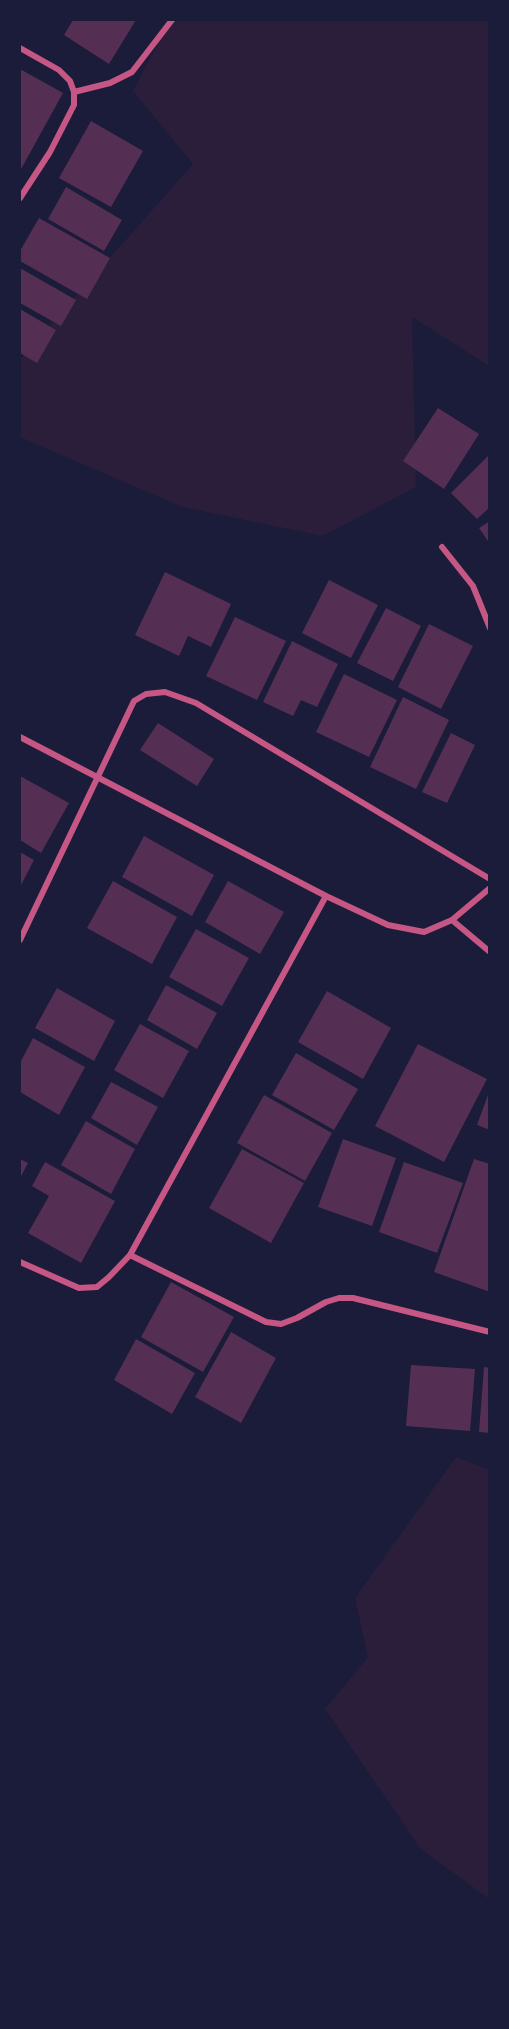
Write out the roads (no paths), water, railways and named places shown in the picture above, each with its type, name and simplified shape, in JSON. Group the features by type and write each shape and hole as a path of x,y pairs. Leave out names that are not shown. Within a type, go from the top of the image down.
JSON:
{"street":[{"path":"75,92 110,83 132,72 172,20"},
{"path":"20,48 59,69 70,81 75,92 74,105 50,152 20,198"},
{"path":"441,547 472,586 489,628"},
{"path":"20,940 134,701 146,694 165,692 196,703 489,879"},
{"path":"20,736 326,896 388,925 424,932 452,920 489,888"},
{"path":"20,1262 79,1288 97,1287 130,1255 326,896"},
{"path":"452,920 489,952"},
{"path":"130,1255 266,1322 281,1324 326,1302 339,1298 353,1298 489,1332"}]}
